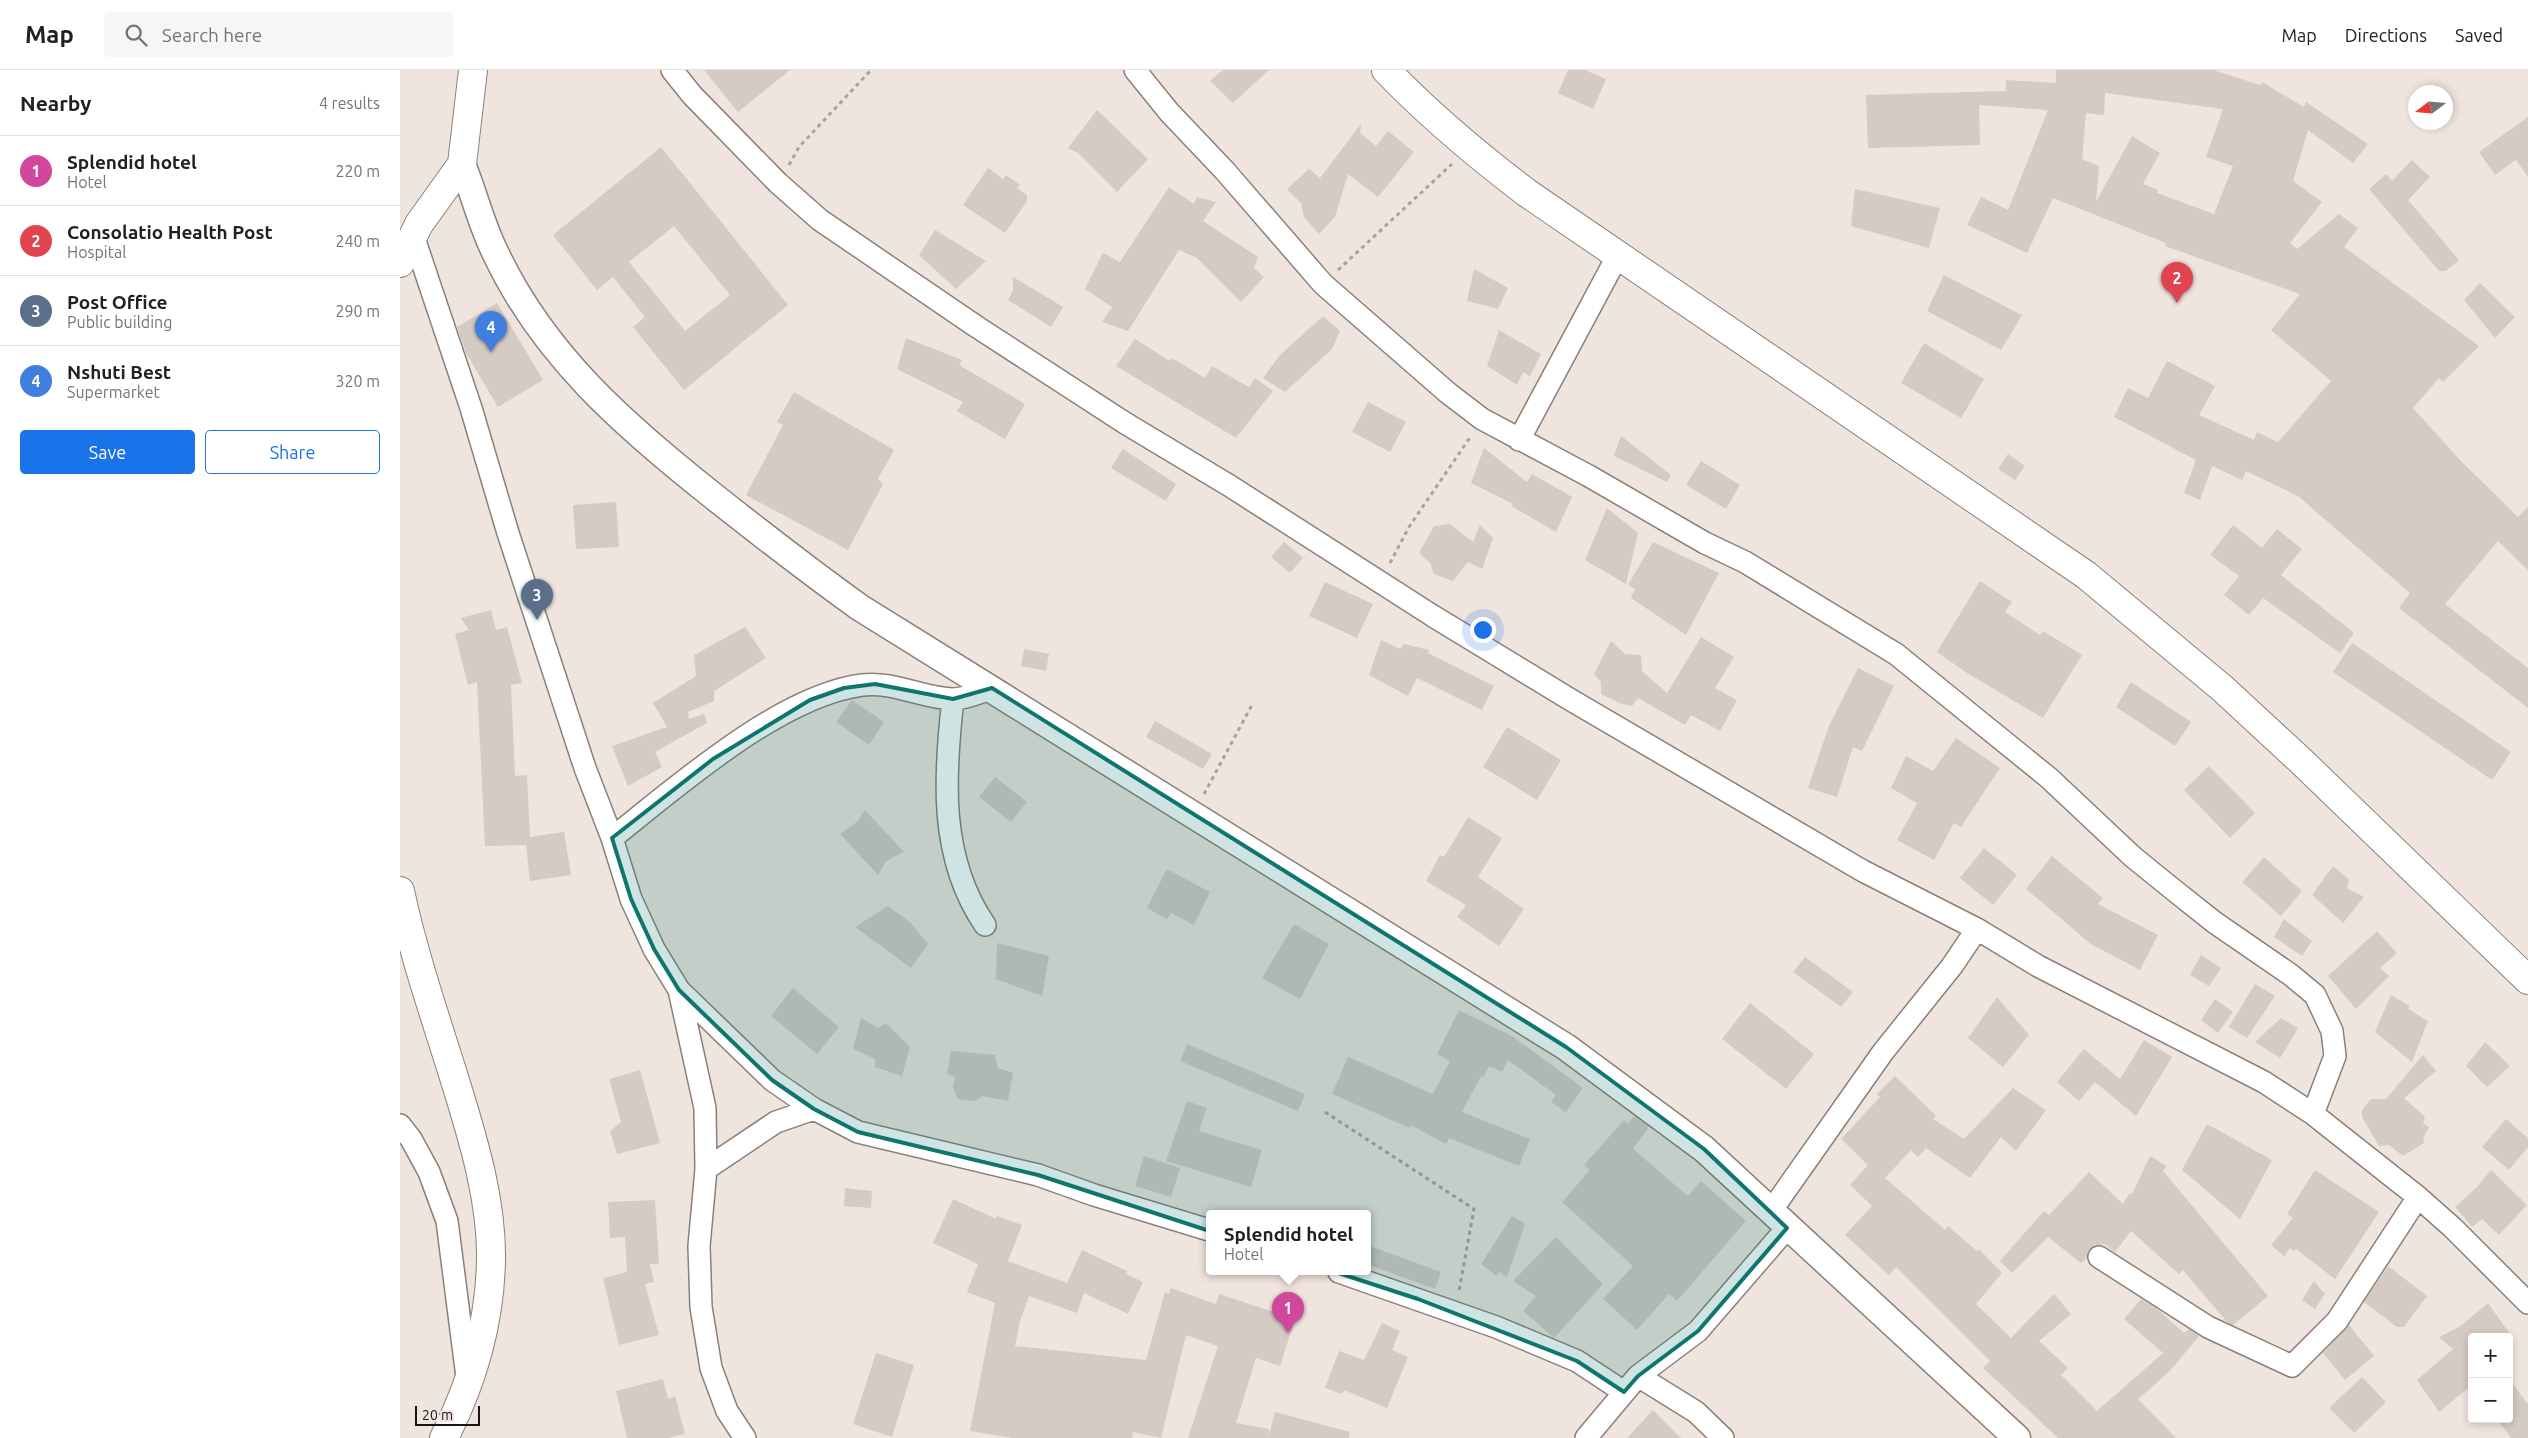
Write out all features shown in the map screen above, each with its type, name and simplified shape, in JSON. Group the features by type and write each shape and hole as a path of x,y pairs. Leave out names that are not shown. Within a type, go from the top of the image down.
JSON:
{"highway":[{"path":"400,263 414,235 462,164 473,70"},
{"path":"1386,70 1420,105 1469,148 1527,193 2086,575 2236,701 2528,980"},
{"path":"400,891 408,928 470,1128 481,1175 488,1218 491,1259 484,1323 468,1383 444,1438"}],"street":[{"path":"672,70 692,95 778,183 820,220 1125,424 1230,486 1515,667 1863,871 1977,929 2038,966 2264,1082 2313,1114 2418,1197 2453,1228 2528,1303"},
{"path":"1135,70 1169,112 1323,284 1402,355 1482,419 1589,476 1705,543 1745,562 1896,654 2049,778 2133,856 2175,891 2214,922 2291,975 2315,994 2332,1031 2334,1056 2313,1114"},
{"path":"462,164 494,252 546,337 589,389 654,449 783,552 859,607 992,688 1566,1047 1704,1149 2017,1438"},
{"path":"414,235 585,768 612,838 635,908 654,949 680,990 772,1080 814,1109 858,1132 1038,1175 1094,1195 1206,1229"},
{"path":"1519,440 1618,254"},
{"path":"612,838 713,759 776,718 810,700 844,688 875,684 953,699 974,695 992,688"},
{"path":"953,699 946,789 949,827 959,875 971,904 985,925"},
{"path":"1586,1438 1638,1376 1698,1331 1779,1219 1883,1052 1952,966 1977,929"},
{"path":"680,990 705,1108 706,1169 699,1246 701,1307 711,1368 727,1411 745,1438"},
{"path":"706,1169 776,1122 814,1109"},
{"path":"400,1125 411,1139 428,1172 447,1221 468,1383"},
{"path":"2099,1257 2208,1327 2292,1366 2337,1321 2418,1197"},
{"path":"1348,1275 1496,1327 1577,1362 1624,1392"},
{"path":"1638,1376 1696,1412 1723,1438"}],"path":[{"path":"799,148 872,70"},
{"path":"1323,284 1469,148"},
{"path":"1380,582 1409,527 1482,419"},
{"path":"1193,814 1252,705"},
{"path":"1325,1112 1474,1208 1458,1292"}],"highlighted area":[{"path":"875,684 953,699 992,688 1566,1047 1704,1149 1787,1228 1698,1331 1638,1376 1624,1392 1577,1361 1418,1299 1038,1175 858,1132 814,1109 772,1080 679,990 654,949 631,899 612,838 713,759 810,700 844,688"}],"building":[{"path":"704,70 790,70 738,112"},
{"path":"1223,70 1269,70 1233,103 1210,81"},
{"path":"1568,70 1585,70 1606,79 1593,109 1558,93"},
{"path":"2056,70 2213,70 2260,85 2262,82 2304,107 2306,102 2368,144 2353,163 2308,130 2293,181 2322,202 2290,243 2297,249 2339,214 2358,228 2344,247 2479,346 2443,382 2439,378 2413,408 2459,459 2518,517 2528,507 2528,570 2498,541 2445,604 2528,668 2528,708 2399,608 2410,593 2298,496 2246,471 2242,480 2212,466 2200,500 2184,493 2196,460 2114,417 2128,388 2148,398 2167,361 2215,386 2199,415 2254,440 2257,432 2278,442 2331,381 2271,330 2300,294 2165,246 2166,243 2053,198 2027,253 1967,225 1981,197 2008,210 2048,110 1979,105 1980,145 1868,148 1866,95 2006,91 2006,80 2056,83","holes":["2105,93 2223,109 2206,157 2233,166 2214,214 2157,193 2158,190 2143,184 2160,153 2132,136 2096,202 2099,166 2082,159 2086,113 2104,115"]},
{"path":"1097,110 1148,159 1117,192 1078,153 1068,148"},
{"path":"2528,117 2528,177 2516,160 2495,175 2479,152"},
{"path":"1361,124 1360,133 1376,146 1388,131 1414,152 1378,197 1348,174 1335,217 1319,234 1304,217 1301,203 1287,189 1309,169 1320,178"},
{"path":"661,147 788,305 684,390 633,327 645,317 613,277 597,290 553,235","holes":["674,226 730,295 685,331 629,262"]},
{"path":"2412,160 2430,177 2408,200 2459,260 2446,271 2439,271 2369,189 2386,174 2392,181"},
{"path":"988,168 1003,179 1006,175 1020,185 1017,188 1027,195 1027,201 1005,233 963,205"},
{"path":"1169,187 1194,204 1197,197 1216,202 1203,221 1258,257 1254,268 1264,277 1241,302 1197,258 1179,250 1128,331 1102,322 1112,307 1085,289 1103,253 1120,262"},
{"path":"1855,189 1940,208 1929,248 1851,226"},
{"path":"935,230 986,261 956,289 919,255"},
{"path":"1474,269 1508,288 1498,309 1467,301"},
{"path":"1944,275 2022,315 2001,350 1927,311"},
{"path":"1013,277 1063,307 1051,327 1008,300 1013,290"},
{"path":"2480,283 2515,317 2495,338 2464,300"},
{"path":"497,303 543,380 498,407 466,353 457,327"},
{"path":"1323,316 1340,331 1332,349 1285,392 1263,378 1280,355"},
{"path":"1499,330 1541,354 1530,376 1523,372 1517,385 1487,366"},
{"path":"906,338 962,360 959,365 1025,404 1005,439 957,411 963,402 897,369"},
{"path":"1135,339 1170,361 1172,358 1205,378 1212,366 1249,387 1255,378 1273,391 1236,438 1116,366"},
{"path":"1924,343 1984,379 1961,418 1901,383"},
{"path":"794,392 894,450 878,479 883,484 848,550 746,495 783,425 777,422"},
{"path":"1368,402 1406,422 1390,452 1352,432"},
{"path":"1621,436 1671,475 1667,482 1614,456"},
{"path":"1484,448 1527,482 1532,474 1572,497 1556,532 1511,506 1513,504 1471,483"},
{"path":"1123,449 1176,484 1166,501 1111,468"},
{"path":"2008,454 2025,466 2015,480 1998,469"},
{"path":"1701,461 1740,485 1726,509 1686,485"},
{"path":"616,502 619,547 576,549 573,505"},
{"path":"1607,508 1638,533 1626,584 1585,560"},
{"path":"1450,524 1473,542 1480,525 1493,538 1482,569 1468,562 1453,581 1434,574 1430,563 1419,553 1434,526"},
{"path":"2233,525 2262,548 2277,529 2302,549 2281,575 2354,633 2340,653 2263,598 2249,615 2224,595 2239,576 2210,555"},
{"path":"1284,542 1303,558 1290,573 1271,557"},
{"path":"1653,542 1719,573 1686,635 1631,598 1635,589 1628,585"},
{"path":"1980,581 2012,602 2005,612 2040,635 2043,631 2082,655 2043,718 1967,673 1937,652"},
{"path":"1325,582 1373,604 1357,638 1309,616"},
{"path":"491,610 496,630 507,627 522,683 511,685 515,776 527,775 530,837 564,832 571,875 530,881 526,845 485,846 477,682 468,685 455,634 469,630 461,618"},
{"path":"745,627 766,658 714,691 714,701 688,712 689,719 704,714 707,723 655,752 662,767 628,786 612,746 667,727 653,703 696,676 694,655"},
{"path":"1701,637 1734,657 1715,688 1737,700 1720,731 1691,715 1685,725 1638,698 1632,706 1619,703 1601,694 1601,682 1594,674 1611,641 1625,654 1641,655 1642,671 1667,693"},
{"path":"1381,640 1400,649 1404,644 1429,650 1428,653 1494,686 1482,710 1417,678 1408,696 1369,675"},
{"path":"2352,643 2511,752 2492,780 2333,672"},
{"path":"1024,649 1049,654 1046,671 1021,666"},
{"path":"1858,668 1894,686 1862,751 1853,747 1837,797 1808,788 1829,726"},
{"path":"2131,682 2191,722 2175,746 2116,707"},
{"path":"852,700 884,722 869,745 836,722"},
{"path":"1155,721 1212,754 1203,769 1146,737"},
{"path":"1507,727 1561,760 1537,800 1483,767"},
{"path":"1956,738 2000,768 1961,827 1954,823 1934,860 1897,840 1917,803 1891,788 1906,756 1933,771"},
{"path":"2209,766 2255,813 2230,838 2184,790"},
{"path":"995,777 1027,802 1011,822 979,797"},
{"path":"865,810 904,852 886,861 878,875 840,834 858,821"},
{"path":"1468,817 1502,838 1478,877 1524,909 1499,946 1457,917 1466,905 1426,881 1440,855 1444,857"},
{"path":"1984,848 2017,875 1993,905 1960,878"},
{"path":"2052,856 2103,898 2098,904 2158,935 2140,970 2091,944 2026,889"},
{"path":"2264,857 2302,891 2281,916 2242,882"},
{"path":"2333,866 2349,879 2347,888 2364,897 2343,923 2312,895"},
{"path":"1167,869 1210,892 1194,925 1171,913 1167,919 1147,908"},
{"path":"888,906 910,922 928,944 911,968 855,927"},
{"path":"2284,919 2312,941 2302,956 2274,937"},
{"path":"1294,924 1329,944 1300,999 1262,978"},
{"path":"2377,931 2397,953 2380,968 2389,976 2356,1009 2328,976"},
{"path":"997,943 1049,956 1042,996 996,979"},
{"path":"2201,955 2221,968 2209,986 2190,975"},
{"path":"1805,957 1853,992 1841,1007 1793,972"},
{"path":"2255,984 2275,996 2247,1038 2229,1027"},
{"path":"793,988 839,1027 817,1054 771,1016"},
{"path":"2391,995 2410,1006 2408,1009 2428,1021 2412,1062 2375,1032"},
{"path":"1997,997 2029,1035 2003,1067 1968,1038"},
{"path":"2215,999 2233,1012 2218,1033 2201,1020"},
{"path":"1750,1003 1814,1054 1786,1089 1722,1039"},
{"path":"1459,1010 1512,1036 1583,1088 1566,1112 1551,1102 1556,1095 1508,1060 1502,1072 1489,1066 1483,1077 1481,1076 1462,1112 1530,1139 1519,1166 1449,1138 1446,1144 1411,1125 1410,1128 1332,1094 1348,1057 1433,1094 1450,1061 1437,1054"},
{"path":"861,1018 878,1028 886,1023 910,1047 902,1076 875,1067 875,1059 853,1049"},
{"path":"2281,1018 2298,1028 2280,1058 2255,1042"},
{"path":"2144,1040 2172,1057 2136,1116 2095,1082 2079,1101 2057,1082 2084,1049 2120,1079"},
{"path":"2485,1042 2510,1066 2487,1087 2466,1066"},
{"path":"1187,1044 1305,1094 1298,1111 1180,1061"},
{"path":"951,1051 995,1055 998,1068 1013,1073 1008,1101 982,1096 975,1101 958,1099 953,1087 955,1077 947,1074"},
{"path":"2423,1055 2436,1071 2404,1098 2425,1117 2423,1123 2429,1127 2423,1139 2424,1143 2403,1156 2389,1145 2379,1146 2362,1117 2362,1110 2371,1099 2386,1099"},
{"path":"640,1070 660,1143 617,1154 610,1131 621,1122 609,1079"},
{"path":"1895,1076 1936,1116 1933,1119 1964,1139 2013,1088 2046,1110 2016,1151 2001,1137 1970,1178 1926,1148 1918,1157 1911,1150 1885,1178 1945,1230 1948,1226 1977,1251 1979,1249 2002,1273 1976,1304 2011,1338 2054,1294 2071,1314 2039,1341 2068,1368 2061,1375 2097,1411 2163,1353 2124,1319 2141,1299 2157,1309 2184,1333 2189,1329 2199,1336 2168,1373 2138,1399 2176,1438 2058,1438 1983,1368 1990,1361 1896,1267 1889,1275 1845,1235 1872,1206 1850,1185 1868,1165 1841,1139 1880,1097 1877,1094"},
{"path":"1187,1101 1207,1108 1199,1131 1262,1150 1251,1187 1166,1161"},
{"path":"1634,1116 1649,1127 1633,1149 1688,1196 1701,1181 1746,1221 1677,1301 1669,1294 1637,1330 1603,1299 1633,1266 1562,1202 1590,1170 1584,1165 1624,1120 1628,1124"},
{"path":"2506,1119 2528,1138 2528,1147 2509,1170 2482,1147"},
{"path":"2207,1124 2272,1160 2240,1219 2182,1170"},
{"path":"1144,1156 1180,1168 1171,1197 1135,1186"},
{"path":"2150,1156 2167,1166 2163,1171 2268,1296 2233,1325 2227,1322 2183,1270 2179,1274 2131,1231 2115,1252 2104,1244 2094,1246 2088,1251 2087,1258 2081,1263 2048,1237 2012,1273 2000,1261 2044,1211 2049,1215 2089,1172 2123,1204 2130,1193 2132,1194"},
{"path":"2315,1170 2379,1212 2335,1279 2296,1249 2294,1251 2290,1248 2284,1256 2271,1245 2293,1218 2287,1214"},
{"path":"2491,1170 2527,1205 2499,1235 2482,1219 2472,1227 2455,1207 2477,1187"},
{"path":"845,1188 872,1191 871,1208 844,1206"},
{"path":"953,1199 996,1219 997,1216 1022,1225 1008,1261 1067,1283 1082,1250 1127,1271 1126,1274 1143,1282 1128,1314 1084,1293 1077,1313 1029,1296 1020,1321 1015,1346 1146,1360 1165,1292 1169,1294 1171,1288 1216,1304 1219,1294 1295,1319 1280,1366 1256,1358 1236,1423 1269,1429 1268,1438 1188,1438 1218,1346 1186,1335 1161,1438 1133,1432 1132,1438 1013,1438 970,1431 995,1303 967,1292 978,1264 933,1243"},
{"path":"655,1200 659,1264 650,1264 654,1282 645,1284 659,1335 619,1345 603,1278 627,1272 625,1237 610,1238 608,1202"},
{"path":"1512,1216 1525,1224 1507,1277 1499,1272 1497,1276 1481,1264"},
{"path":"1556,1237 1603,1284 1554,1338 1523,1311 1536,1296 1513,1281"},
{"path":"1371,1246 1441,1272 1435,1289 1371,1265"},
{"path":"2388,1266 2427,1296 2404,1327 2397,1327 2364,1302"},
{"path":"2314,1281 2325,1294 2315,1309 2302,1300"},
{"path":"2488,1303 2509,1333 2468,1333 2468,1388 2439,1412 2417,1380 2453,1349 2439,1337 2459,1327"},
{"path":"1382,1323 1400,1331 1392,1350 1408,1357 1387,1408 1344,1390 1342,1394 1325,1388 1339,1351 1364,1360"},
{"path":"2349,1325 2374,1356 2345,1380 2323,1353"},
{"path":"876,1353 914,1365 892,1437 853,1424"},
{"path":"2362,1377 2386,1402 2354,1433 2329,1408"},
{"path":"663,1379 668,1399 675,1396 685,1434 668,1438 627,1438 616,1391"},
{"path":"2513,1384 2528,1404 2528,1438 2511,1438 2500,1423 2513,1423"},
{"path":"1653,1410 1681,1438 1627,1438"},
{"path":"1275,1412 1350,1432 1349,1438 1268,1438"}],"place":[{"name":"Consolatio Health Post","path":"2177,303"},
{"name":"Nshuti Best","path":"491,352"},
{"name":"Post Office","path":"537,620"},
{"name":"Splendid hotel","path":"1288,1333"}]}
